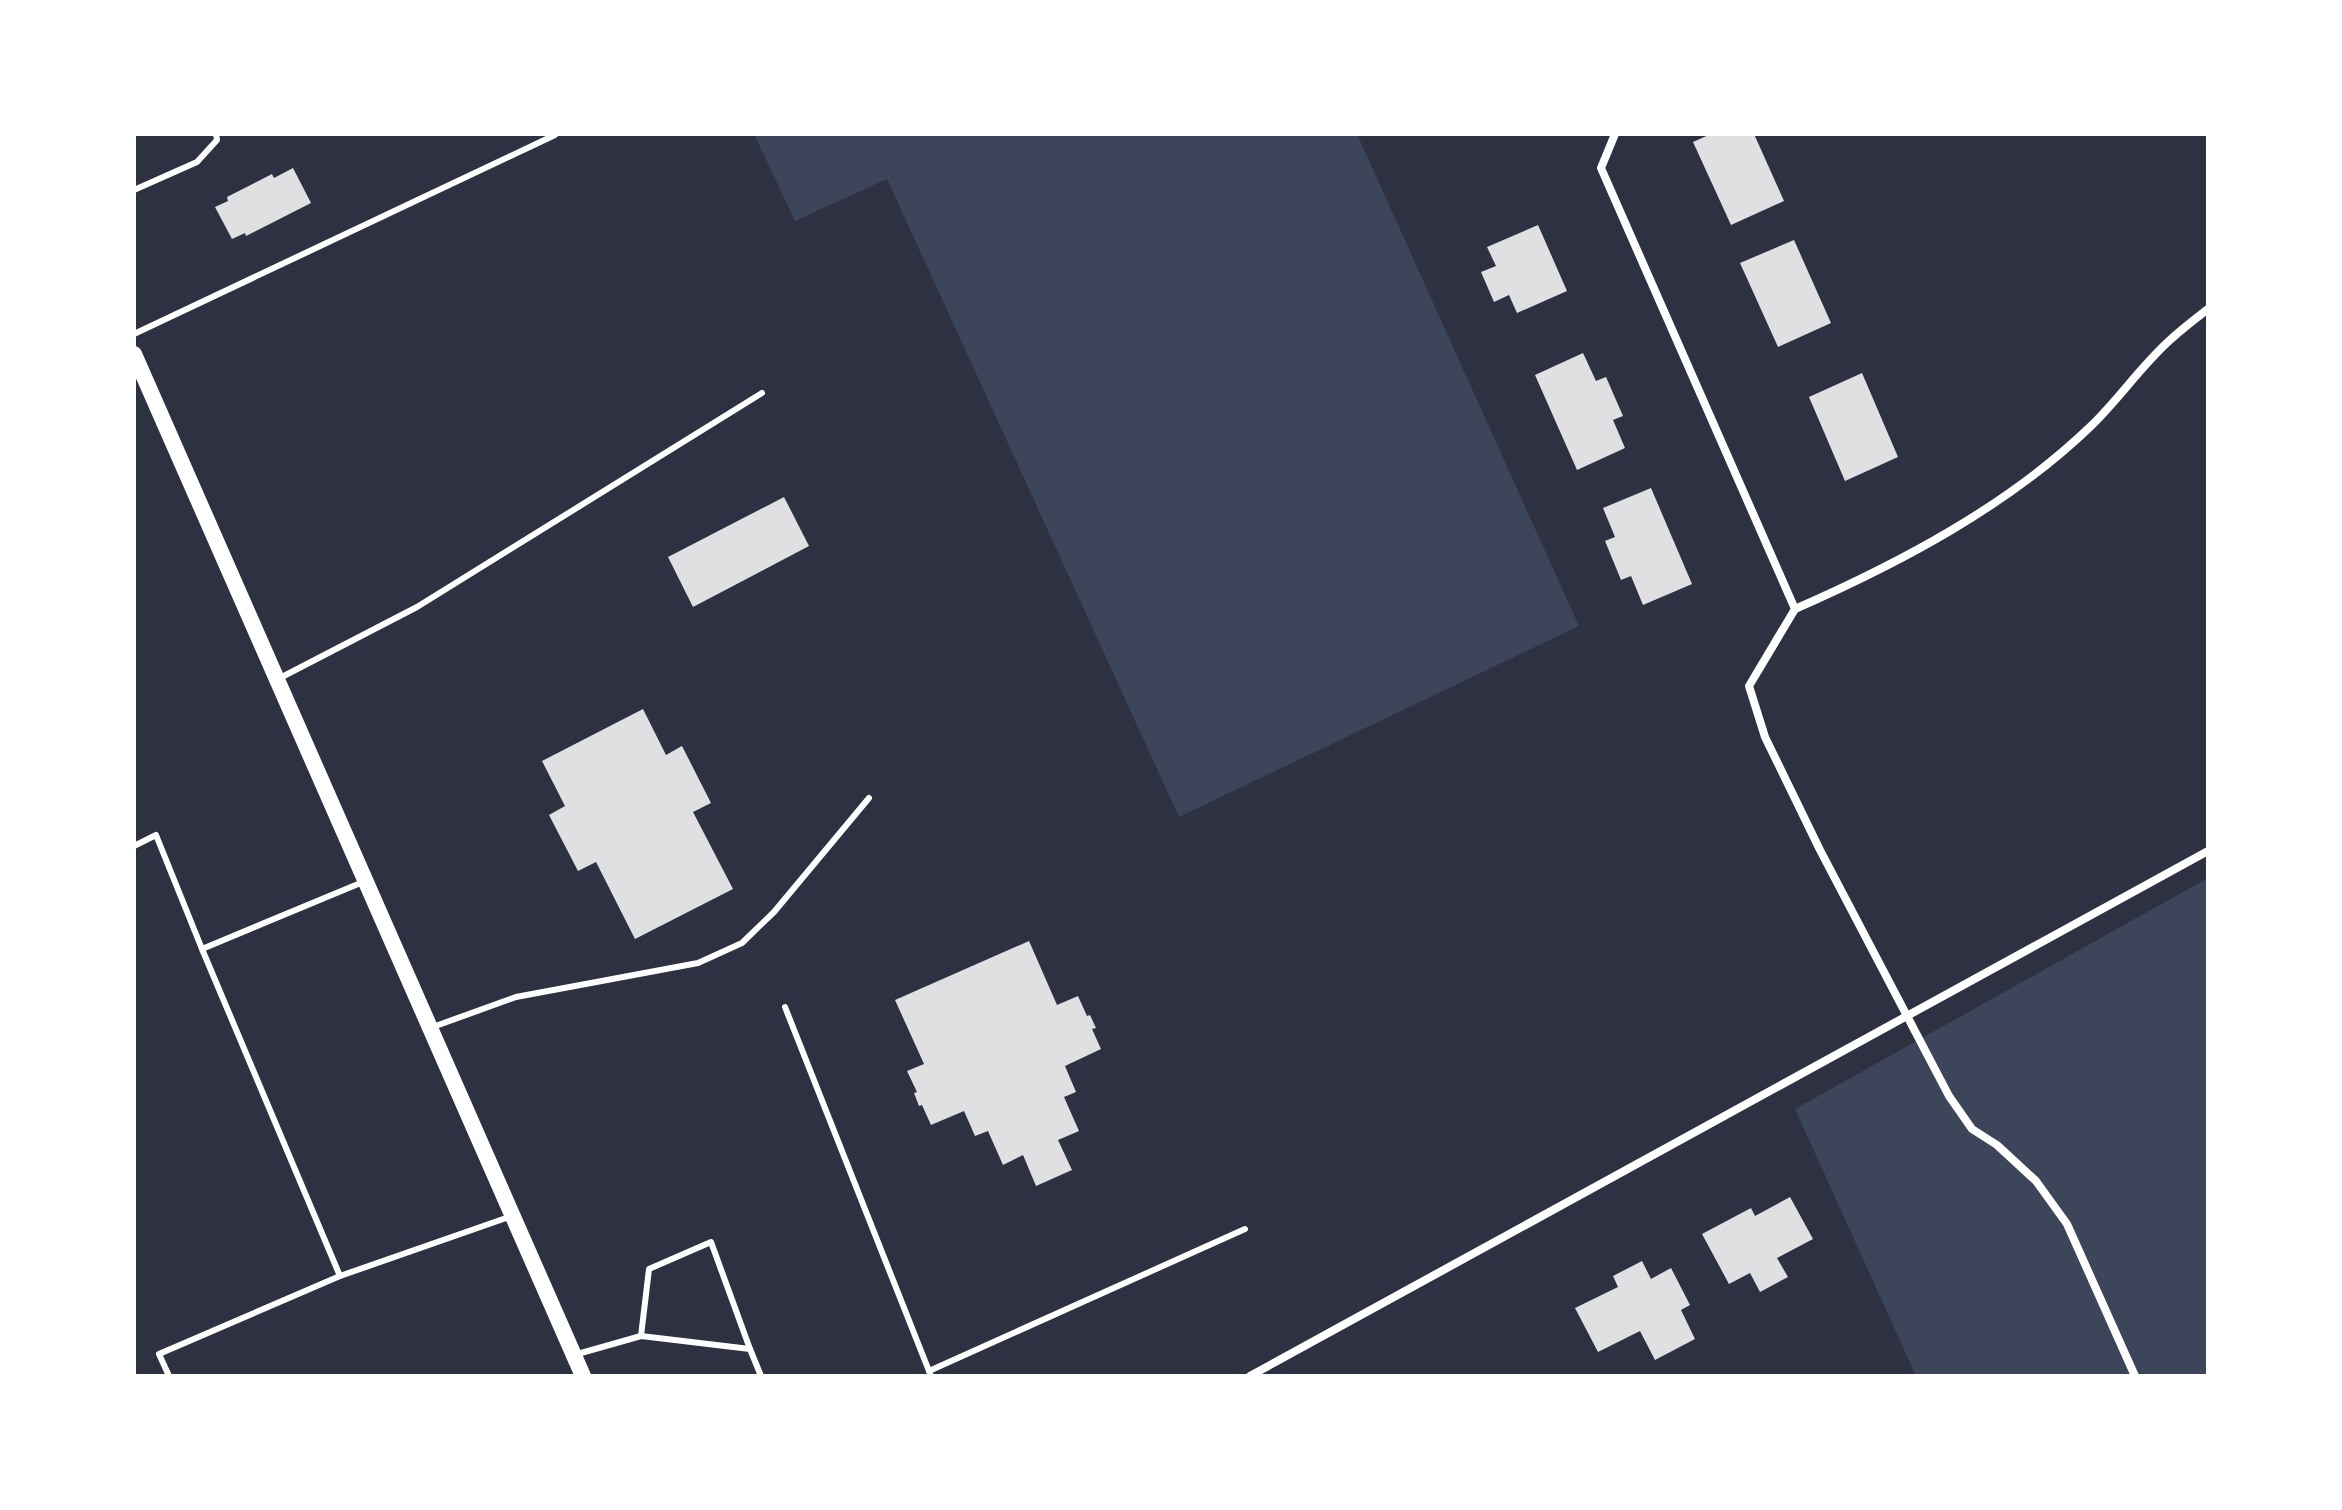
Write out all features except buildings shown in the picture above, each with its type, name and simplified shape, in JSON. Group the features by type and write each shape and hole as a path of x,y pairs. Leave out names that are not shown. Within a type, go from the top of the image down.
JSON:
{"main road":[{"path":"134,354 583,1376"}],"street":[{"path":"1615,134 1601,168 1795,609"},
{"path":"2135,1376 2067,1224 2036,1181 1997,1145 1972,1129 1949,1096 1820,850 1772,751 1749,686 1795,609 1928,542 2025,483 2091,426 2169,341 2208,309"},
{"path":"1250,1376 2208,851"}],"lane":[{"path":"134,190 197,162 217,140 216,134"},
{"path":"134,334 555,135"},
{"path":"278,679 417,607 762,393"},
{"path":"430,1028 516,997 698,963 742,943 774,912 869,798"},
{"path":"134,846 156,835 340,1276"},
{"path":"202,949 366,880"},
{"path":"785,1007 930,1374 1245,1229"},
{"path":"169,1376 159,1354 340,1276 513,1216"},
{"path":"641,1336 649,1269 711,1242 761,1376"},
{"path":"574,1355 641,1336 750,1349"}],"shaded area":[{"path":"754,134 1357,134 1579,626 1179,817 887,179 795,221"},
{"path":"2208,878 2208,1376 1916,1376 1795,1109"}]}
